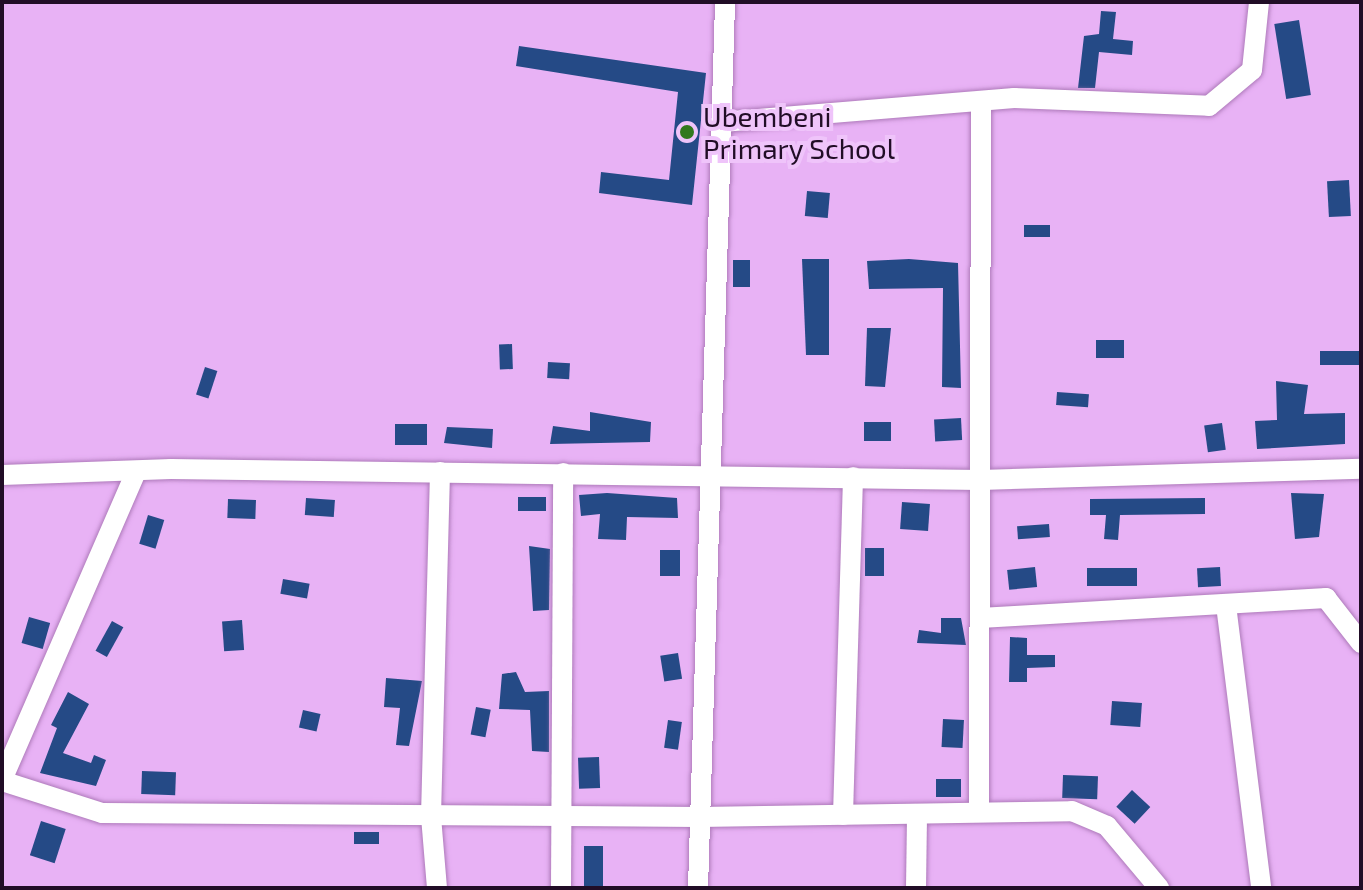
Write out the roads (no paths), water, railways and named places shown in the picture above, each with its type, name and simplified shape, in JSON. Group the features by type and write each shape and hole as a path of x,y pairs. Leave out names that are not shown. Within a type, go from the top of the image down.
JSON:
{"street":[{"path":"698,888 705,474 715,426 725,2"},
{"path":"722,122 1090,98 1209,106 1252,70 1259,2"},
{"path":"979,812 981,106"},
{"path":"2,475 440,472 980,480 1361,469"},
{"path":"437,888 431,816 440,472"},
{"path":"561,888 563,473"},
{"path":"135,474 2,780 102,813 699,817 1072,811 1095,821 1159,888"},
{"path":"843,815 853,477"},
{"path":"980,618 1326,598 1361,643"},
{"path":"1226,605 1261,888"},
{"path":"916,888 917,814"}],"place":[{"name":"Ubembeni Primary School","path":"687,132"}]}
